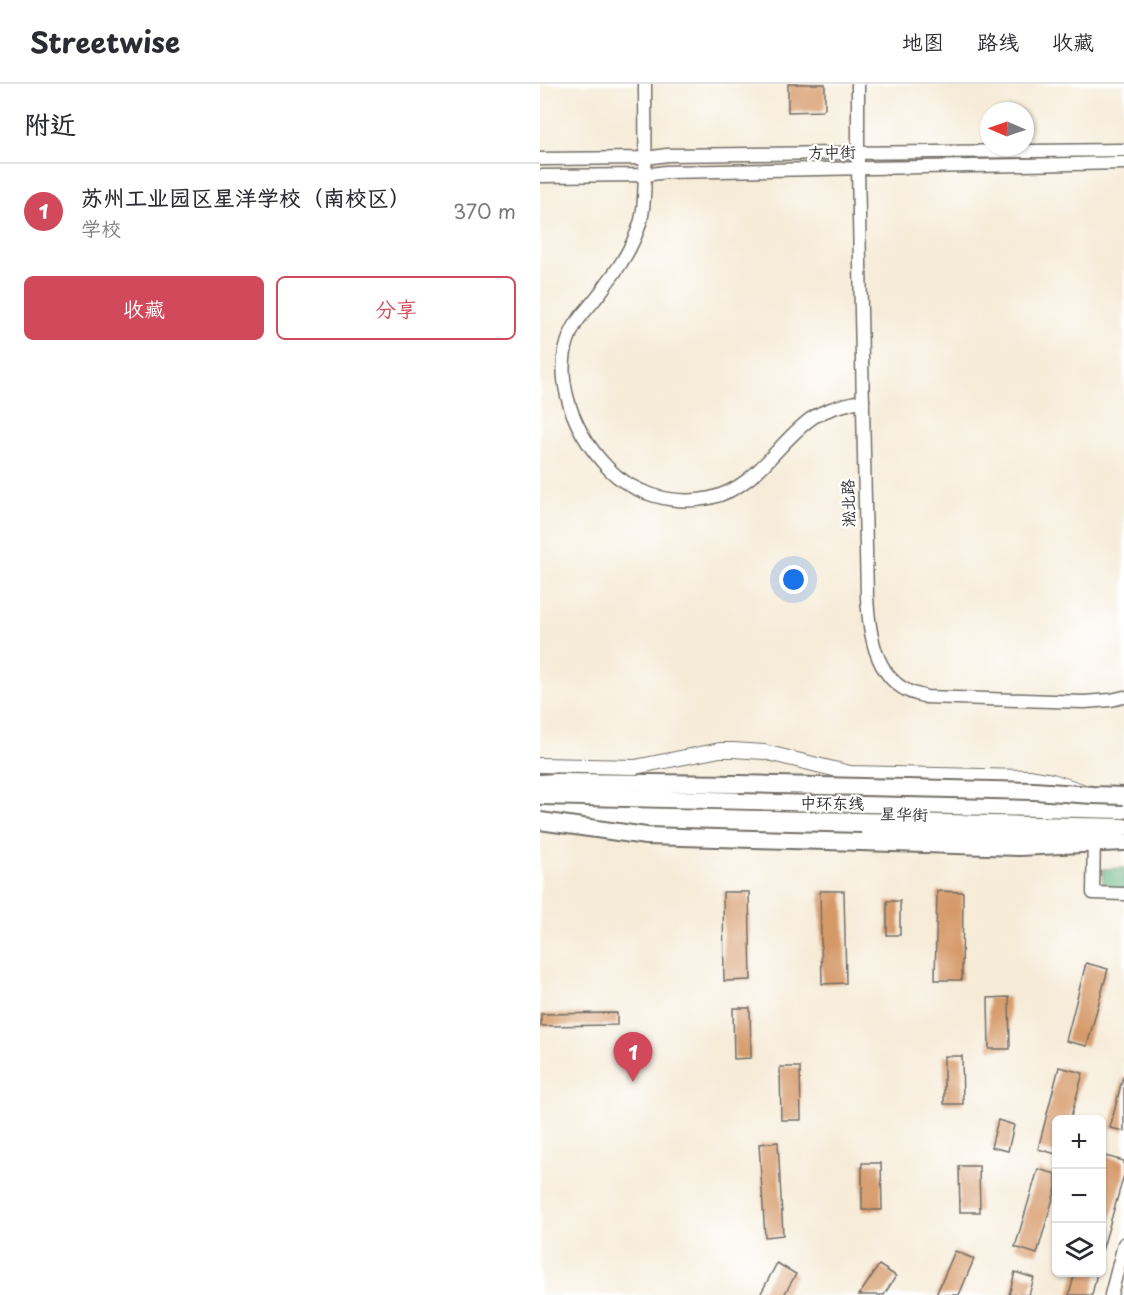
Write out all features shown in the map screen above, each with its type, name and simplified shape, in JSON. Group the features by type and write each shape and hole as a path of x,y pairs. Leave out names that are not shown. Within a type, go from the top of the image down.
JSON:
{"highway":[{"path":"540,783 739,784 1034,791 1124,797"},
{"name":"中环东线","path":"540,796 1124,810"},
{"name":"中环东线","path":"540,814 1124,827"},
{"path":"540,822 646,836 1019,846 1093,840 1124,842"}],"main road":[{"path":"540,765 635,767 720,750 747,750 850,773 1041,778 1103,798"},
{"name":"星华街","path":"540,788 1124,797"},
{"name":"星华街","path":"540,822 1093,840 1124,836"}],"street":[{"path":"645,84 646,158 641,218 635,237 622,261 608,283 578,320 565,352 564,370 568,402 582,436 598,459 617,479 648,495 679,501 707,499 747,482 812,418 828,409 863,400"},
{"name":"淞北路","path":"858,84 867,597 873,645 886,672 896,682 908,691 926,697 1084,702 1124,697"},
{"name":"方中街","path":"540,159 646,158 667,155 1124,150"},
{"name":"方中街","path":"540,176 1124,164"},
{"path":"1093,840 1093,893 1124,894"},
{"path":"1111,1295 1124,1244"}],"green space":[{"path":"1124,868 1124,891 1103,889 1103,869"}],"building":[{"path":"788,84 825,84 825,108 822,111 788,112"},
{"path":"820,891 844,891 846,983 822,984"},
{"path":"937,891 963,892 962,980 935,980"},
{"path":"723,892 749,892 751,980 724,981"},
{"path":"887,901 900,901 900,935 887,935"},
{"path":"1086,963 1108,969 1087,1046 1066,1041"},
{"path":"1009,997 1010,1049 989,1049 988,998"},
{"path":"733,1008 750,1008 751,1058 734,1059"},
{"path":"617,1013 617,1025 541,1026 541,1014"},
{"path":"944,1056 962,1056 963,1104 944,1104"},
{"path":"780,1067 800,1067 801,1120 781,1120"},
{"path":"1059,1067 1083,1073 1071,1115 1052,1115 1052,1153 1038,1149"},
{"path":"1124,1076 1124,1131 1110,1128"},
{"path":"998,1120 1014,1125 1008,1151 991,1147"},
{"path":"778,1142 783,1235 765,1237 759,1144"},
{"path":"1106,1156 1124,1161 1124,1175 1106,1237"},
{"path":"862,1163 881,1163 882,1210 862,1210"},
{"path":"959,1166 979,1166 980,1212 960,1212"},
{"path":"1038,1169 1052,1173 1052,1202 1037,1254 1015,1247"},
{"path":"955,1251 974,1259 959,1295 936,1295"},
{"path":"777,1263 796,1274 784,1295 760,1295"},
{"path":"879,1265 896,1276 884,1295 859,1295"},
{"path":"1015,1272 1034,1278 1029,1295 1009,1295"},
{"path":"1074,1277 1096,1277 1092,1295 1069,1295"}],"place":[{"name":"苏州工业园区星洋学校（南校区）","path":"633,1082"}]}
